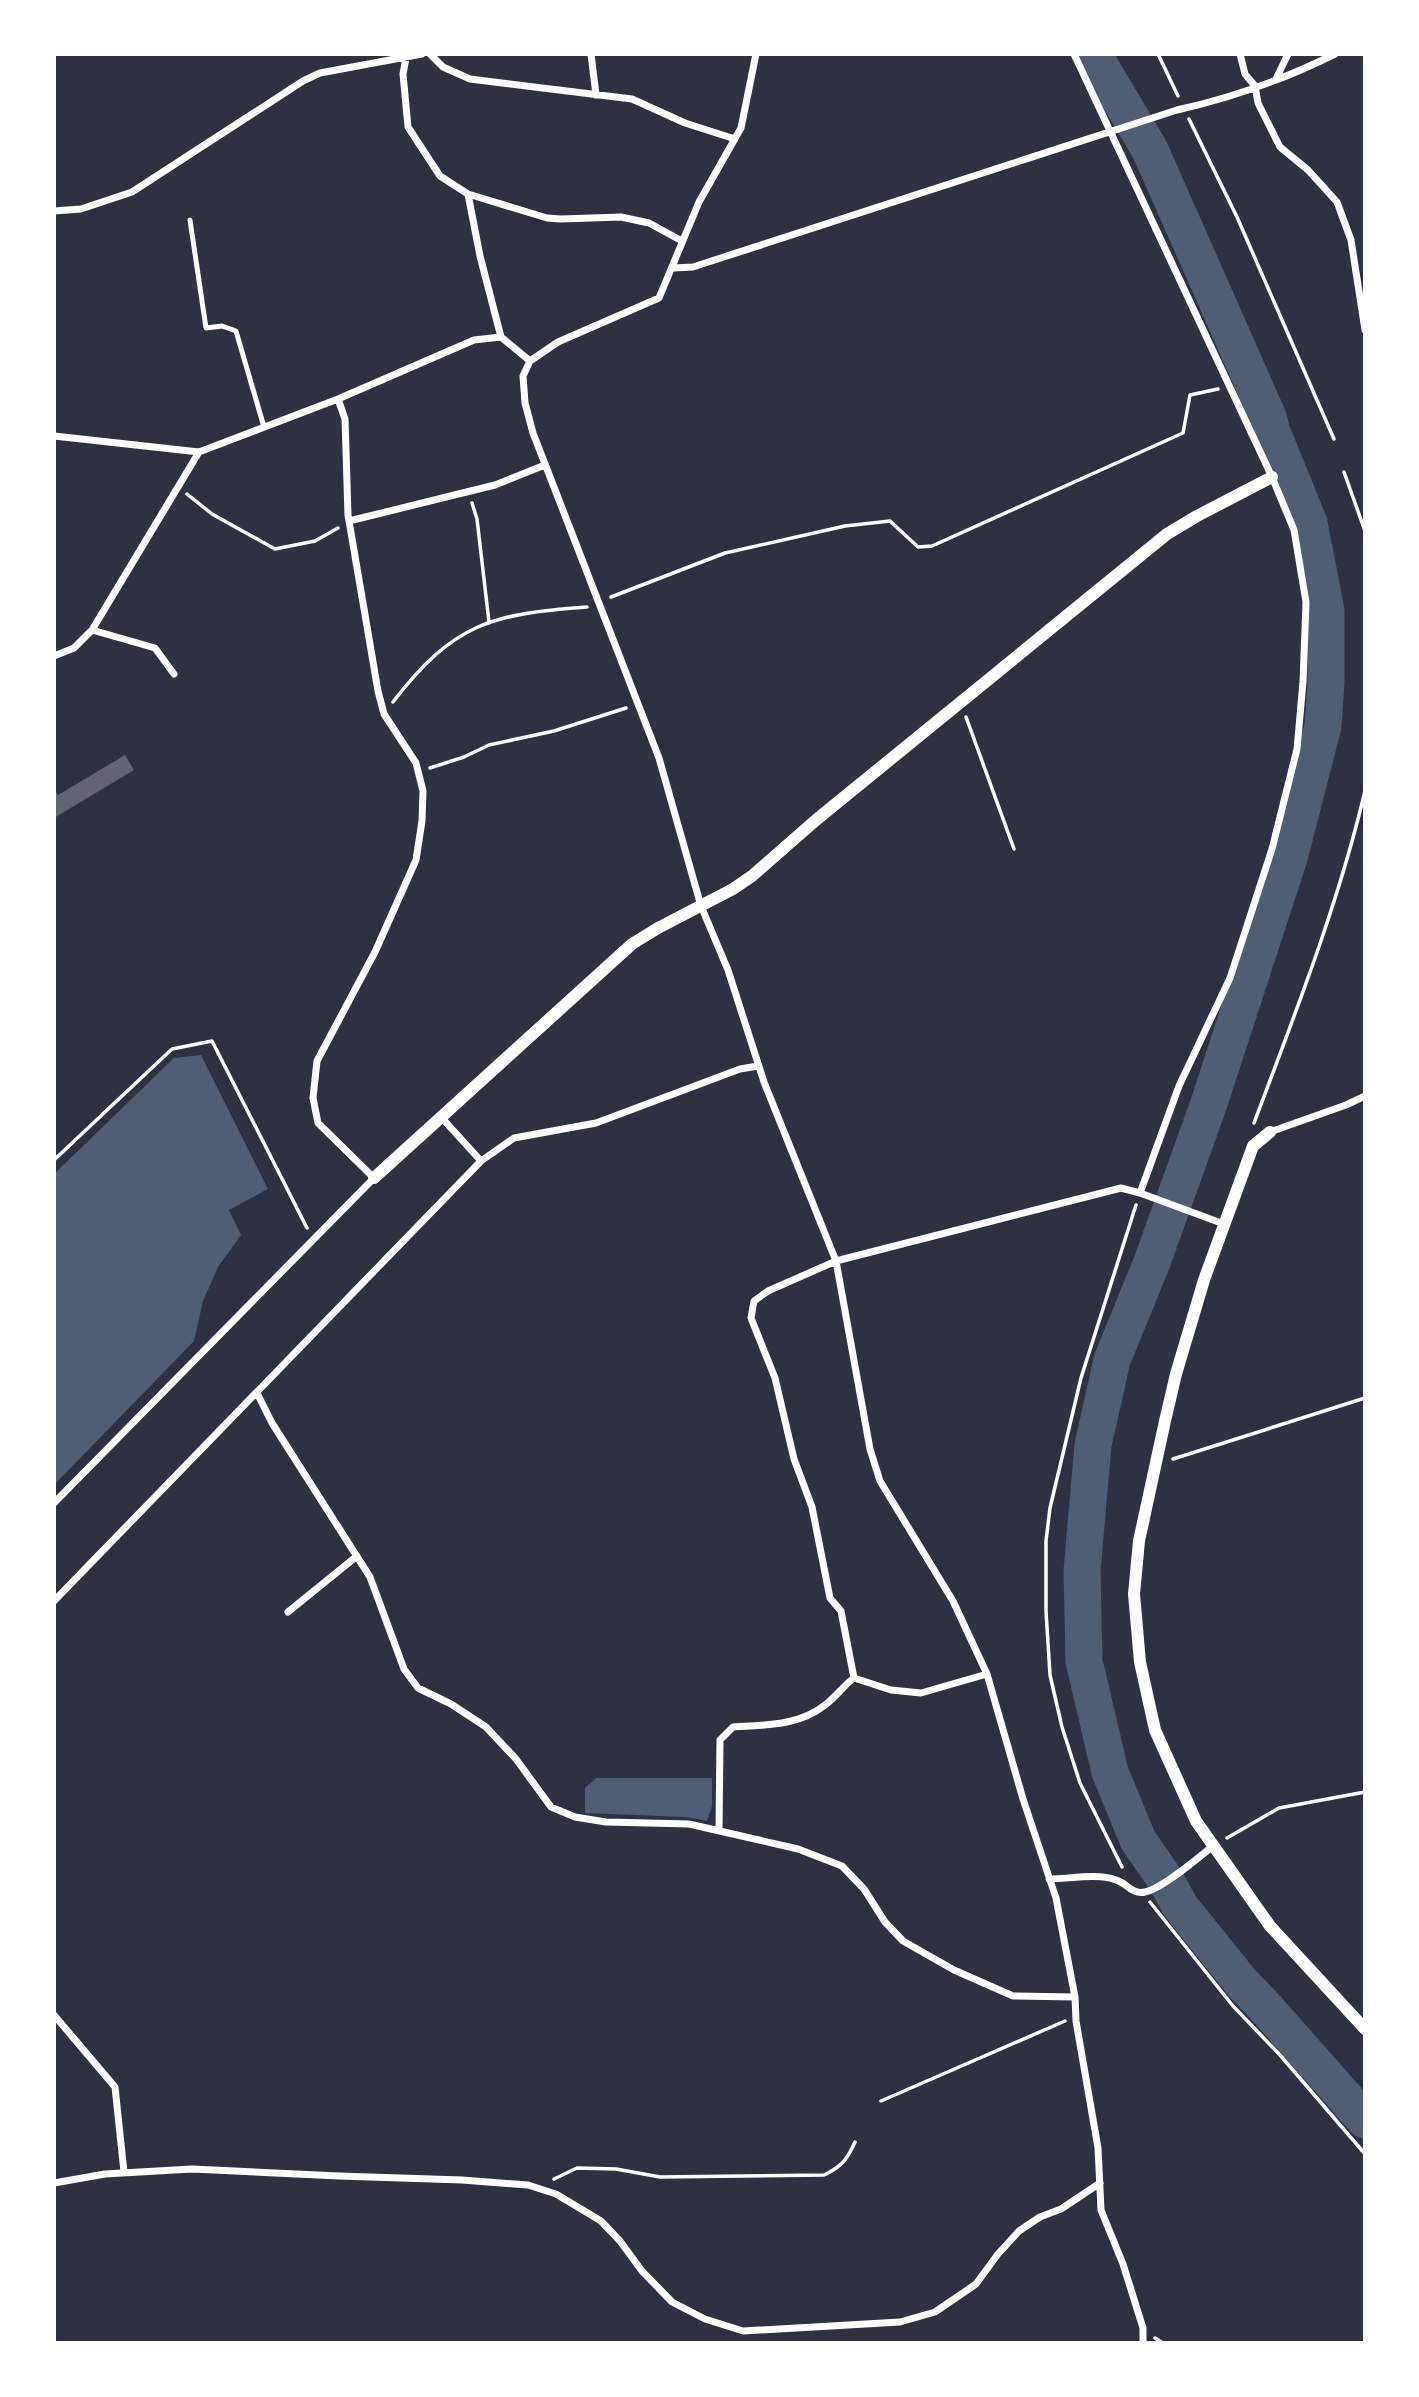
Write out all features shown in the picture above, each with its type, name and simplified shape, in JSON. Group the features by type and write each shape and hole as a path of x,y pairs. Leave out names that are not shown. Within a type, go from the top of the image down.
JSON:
{"street":[{"path":"54,211 81,209 132,192 303,81 320,73 422,54"},
{"path":"430,54 443,67 470,79 632,99 685,123 735,139"},
{"path":"591,54 596,95"},
{"path":"757,54 741,128 699,202 659,298 558,342 530,361 523,376 525,403 545,465 659,758 701,906 728,970 758,1066 836,1261 870,1449 880,1481 953,1601 987,1674 1055,1898 1098,2148 1101,2210 1123,2264 1143,2328 1143,2343"},
{"path":"1074,54 1272,477 1294,530 1306,602 1297,749 1272,849 1230,978 1179,1086 1140,1193"},
{"path":"1240,54 1245,74 1255,86 1258,103 1280,148 1308,170 1337,202 1351,240 1365,330"},
{"path":"1276,79 1288,54"},
{"path":"673,268 693,267 1112,131 1209,103 1301,71 1335,54"},
{"path":"406,58 403,74 408,127 440,176 468,194 547,218 621,217 649,223 682,241"},
{"path":"468,194 480,256 501,337 530,361"},
{"path":"54,436 199,452 338,399 474,340 501,337"},
{"path":"338,399 345,419 349,521 384,714 416,763 422,801 416,860 375,952 317,1061 313,1098 318,1123 374,1178"},
{"path":"54,656 74,648 92,630 199,452"},
{"path":"349,521 495,485 545,465"},
{"path":"54,1503 374,1178 624,950 752,876 1167,534 1272,477"},
{"path":"92,630 155,648 174,674"},
{"path":"54,1601 481,1161 514,1138 596,1123 740,1069 758,1066"},
{"path":"1365,1096 1270,1132 1253,1146 1203,1280 1176,1374 1139,1541 1134,1594 1140,1662 1155,1730 1196,1821 1270,1926 1365,2029"},
{"path":"440,1117 481,1161"},
{"path":"854,1678 841,1611 830,1598 812,1507 794,1459 775,1378 751,1318 754,1301 768,1291 836,1261 1121,1188 1224,1224"},
{"path":"257,1393 272,1423 370,1577 404,1670 418,1688 451,1704 486,1727 516,1759 551,1807 575,1817 606,1822 689,1825 798,1849 842,1866 864,1889 885,1922 903,1941 954,1970 1013,1996 1074,1997"},
{"path":"288,1612 357,1556"},
{"path":"854,1678 891,1690 921,1693 987,1674"},
{"path":"719,1831 720,1740 733,1727 776,1725 806,1717 825,1705 854,1678"},
{"path":"1049,1879 1116,1880 1136,1893 1147,1892 1213,1846"},
{"path":"54,2015 115,2087 124,2172"},
{"path":"54,2183 124,2172 192,2169 462,2179 528,2185 556,2193 601,2221 642,2271 672,2302 705,2319 743,2332 900,2322 935,2312 976,2284 1019,2231 1040,2217 1061,2209 1100,2183"}],"lane":[{"path":"190,220 206,328 222,326 236,331 264,427"}],"path":[{"path":"1157,54 1180,110 1237,217 1334,439"},
{"path":"384,714 429,659 453,640 501,617 587,607 725,553 845,526 890,521 918,547 932,546 1183,433 1190,395 1229,387"},
{"path":"1344,472 1365,531"},
{"path":"178,487 212,513 275,549 315,541 349,521"},
{"path":"469,491 477,519 489,622"},
{"path":"960,702 1014,849"},
{"path":"418,770 464,757 489,745 554,731 638,704"},
{"path":"1253,1146 1254,1123 1348,858 1365,791"},
{"path":"54,1160 172,1049 212,1041 313,1240"},
{"path":"1140,1193 1082,1378 1050,1507 1046,1541 1046,1611 1050,1675 1062,1727 1080,1783 1136,1893 1149,1901 1233,2006 1280,2055 1365,2154"},
{"path":"1156,1464 1365,1398"},
{"path":"1213,1846 1279,1808 1365,1791"},
{"path":"881,2101 1063,2022 1076,2021"},
{"path":"541,2189 558,2175 577,2168 616,2169 660,2177 824,2175 838,2169 847,2161 855,2142"}],"water":[{"path":"201,1055 268,1189 229,1210 241,1235 218,1267 203,1301 194,1341 54,1485 54,1174 174,1058"},
{"path":"596,1778 712,1778 712,1806 707,1821 685,1817 585,1813 585,1788"}],"building":[{"path":"125,755 134,770 54,818 54,789 58,795"}],"waterway":[{"path":"1093,54 1150,150 1268,417 1309,523 1326,611 1326,683 1323,726 1289,858 1208,1106 1152,1262 1112,1360 1093,1445 1082,1571 1084,1661 1110,1772 1138,1840 1180,1906 1242,1983 1365,2120"}]}
